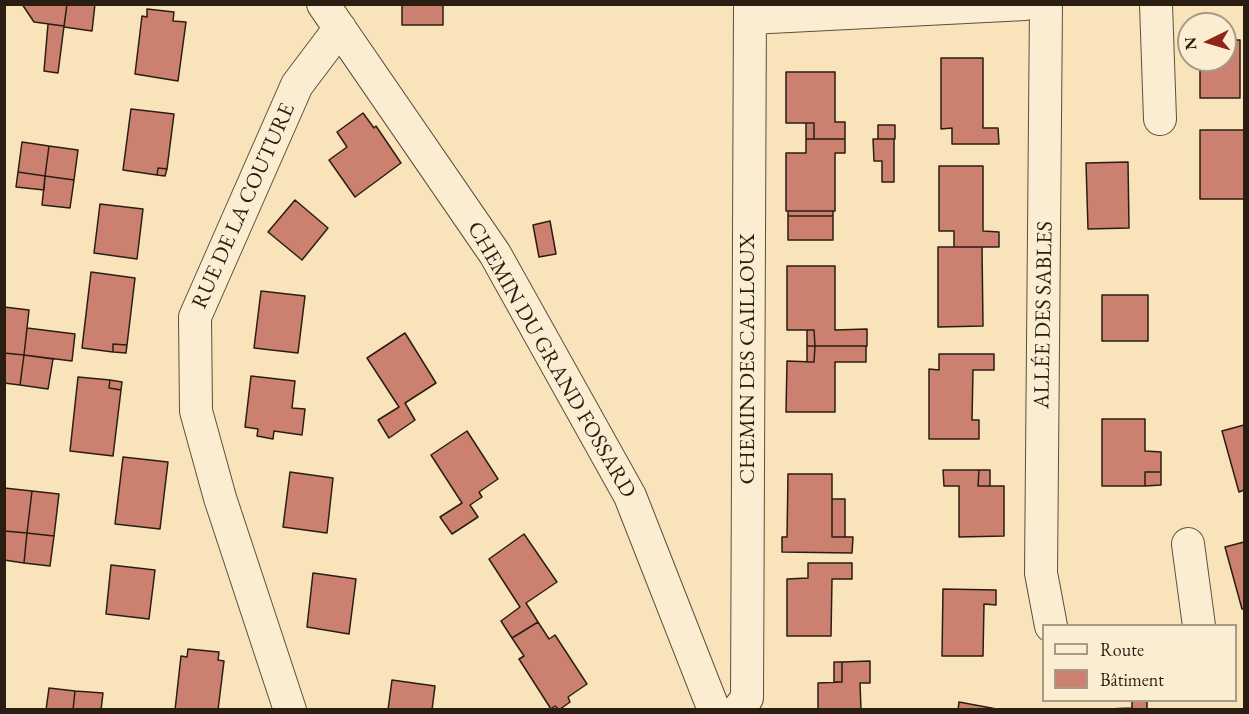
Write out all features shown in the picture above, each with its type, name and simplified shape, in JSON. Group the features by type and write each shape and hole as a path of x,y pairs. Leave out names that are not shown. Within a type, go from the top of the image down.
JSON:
{"street":[{"path":"750,11 1025,4"},
{"name":"ALLÉE DES SABLES","path":"1046,4 1041,573 1051,624"},
{"path":"1156,4 1160,119"},
{"name":"CHEMIN DES CAILLOUX","path":"738,710 747,698 750,11"},
{"name":"RUE DE LA COUTURE","path":"291,710 220,498 196,411 195,317 297,85 332,16"},
{"name":"CHEMIN DU GRAND FOSSARD","path":"332,16 495,254 624,486 714,710"},
{"path":"1188,544 1199,624"}],"building":[{"path":"22,4 67,4 64,26 34,22"},
{"path":"67,4 95,4 92,31 64,27"},
{"path":"402,4 443,4 443,25 402,25"},
{"path":"147,9 174,12 173,21 186,22 178,81 135,74 142,16 147,17"},
{"path":"48,24 64,26 58,73 44,71"},
{"path":"1237,40 1240,40 1240,98 1200,98 1200,72 1237,72"},
{"path":"941,58 983,58 983,128 998,128 999,144 952,144 952,128 941,129"},
{"path":"786,72 835,72 835,122 845,122 845,139 814,139 814,123 786,123"},
{"path":"131,109 174,114 167,169 158,168 157,175 123,170"},
{"path":"363,113 374,128 376,126 401,163 355,197 329,160 347,147 337,132"},
{"path":"806,123 814,123 814,139 806,139"},
{"path":"878,125 895,125 895,139 878,139"},
{"path":"1200,130 1244,130 1244,199 1200,199"},
{"path":"806,139 845,139 845,153 835,153 835,211 786,211 786,153 806,153"},
{"path":"873,139 894,139 894,182 882,182 882,161 874,161"},
{"path":"22,142 49,146 45,176 18,172"},
{"path":"49,146 78,150 74,180 45,176"},
{"path":"1128,162 1129,228 1088,229 1086,163"},
{"path":"939,166 983,166 983,231 999,232 999,247 954,247 954,231 939,231"},
{"path":"158,168 167,169 165,176 157,175"},
{"path":"18,172 45,176 44,190 16,187"},
{"path":"45,176 74,180 70,208 42,205"},
{"path":"295,200 328,228 302,260 268,232"},
{"path":"100,204 143,209 137,259 94,253"},
{"path":"788,211 833,211 833,216 788,216"},
{"path":"788,216 833,216 833,240 788,240"},
{"path":"550,221 556,254 539,257 533,225"},
{"path":"938,247 982,247 983,326 938,327"},
{"path":"787,266 835,266 835,330 867,329 867,346 815,346 814,330 787,330"},
{"path":"91,272 135,278 127,345 113,344 113,352 82,348"},
{"path":"261,291 305,296 298,353 254,348"},
{"path":"1102,295 1148,295 1148,341 1102,341"},
{"path":"4,307 29,310 24,355 4,353"},
{"path":"27,328 75,334 72,361 24,355"},
{"path":"807,330 814,330 815,346 807,346"},
{"path":"405,333 436,383 405,403 415,420 389,438 378,420 399,407 367,358"},
{"path":"113,344 127,345 126,353 113,352"},
{"path":"807,346 815,346 814,362 807,362"},
{"path":"815,346 866,346 866,362 835,362 835,412 786,412 787,361 814,362"},
{"path":"4,353 24,355 20,385 4,383"},
{"path":"939,354 994,354 994,370 973,370 972,420 979,420 979,439 929,439 929,369 939,370"},
{"path":"24,355 53,359 48,389 20,385"},
{"path":"251,376 295,381 292,408 305,409 302,435 274,431 273,439 257,436 258,429 245,427"},
{"path":"78,377 110,380 109,388 121,390 113,456 70,451"},
{"path":"110,380 122,382 121,390 109,388"},
{"path":"1102,419 1145,419 1145,451 1161,452 1161,472 1145,472 1145,486 1102,486"},
{"path":"1244,425 1244,490 1239,492 1222,431"},
{"path":"467,431 498,479 479,492 482,497 470,505 478,517 452,534 440,517 462,503 431,455"},
{"path":"123,457 168,462 160,529 115,524"},
{"path":"943,470 979,470 978,486 1004,486 1004,536 959,537 959,486 944,486"},
{"path":"979,470 990,470 990,486 978,486"},
{"path":"290,472 333,478 327,533 283,527"},
{"path":"1145,472 1161,472 1161,485 1145,486"},
{"path":"788,474 832,474 832,537 853,537 852,553 782,552 782,537 787,537"},
{"path":"4,488 32,491 27,533 4,531"},
{"path":"32,491 59,494 54,536 27,533"},
{"path":"832,499 845,499 845,537 832,537"},
{"path":"4,531 27,533 24,563 4,560"},
{"path":"27,533 54,536 50,566 24,563"},
{"path":"524,534 557,582 526,603 538,622 512,638 501,621 520,607 489,559"},
{"path":"1244,542 1244,609 1242,609 1225,547"},
{"path":"808,563 852,563 852,579 832,579 831,636 787,636 787,579 808,578"},
{"path":"111,565 155,570 149,619 106,614"},
{"path":"313,573 356,579 349,634 307,627"},
{"path":"943,589 996,590 996,605 984,604 983,656 942,656"},
{"path":"538,622 549,639 555,635 587,684 568,697 570,702 559,710 555,706 551,709 519,659 524,656 512,638"},
{"path":"188,649 219,652 218,660 224,661 218,710 175,710 181,656 187,657"},
{"path":"870,661 870,683 860,683 861,710 818,710 818,683 842,682 842,662"},
{"path":"834,662 842,662 842,682 834,682"},
{"path":"392,680 435,686 432,710 388,710"},
{"path":"49,688 75,691 73,710 46,710"},
{"path":"75,691 103,693 101,710 73,710"},
{"path":"959,702 1002,710 958,710"},
{"path":"1132,702 1147,702 1147,710 1081,710 1132,708"}]}
